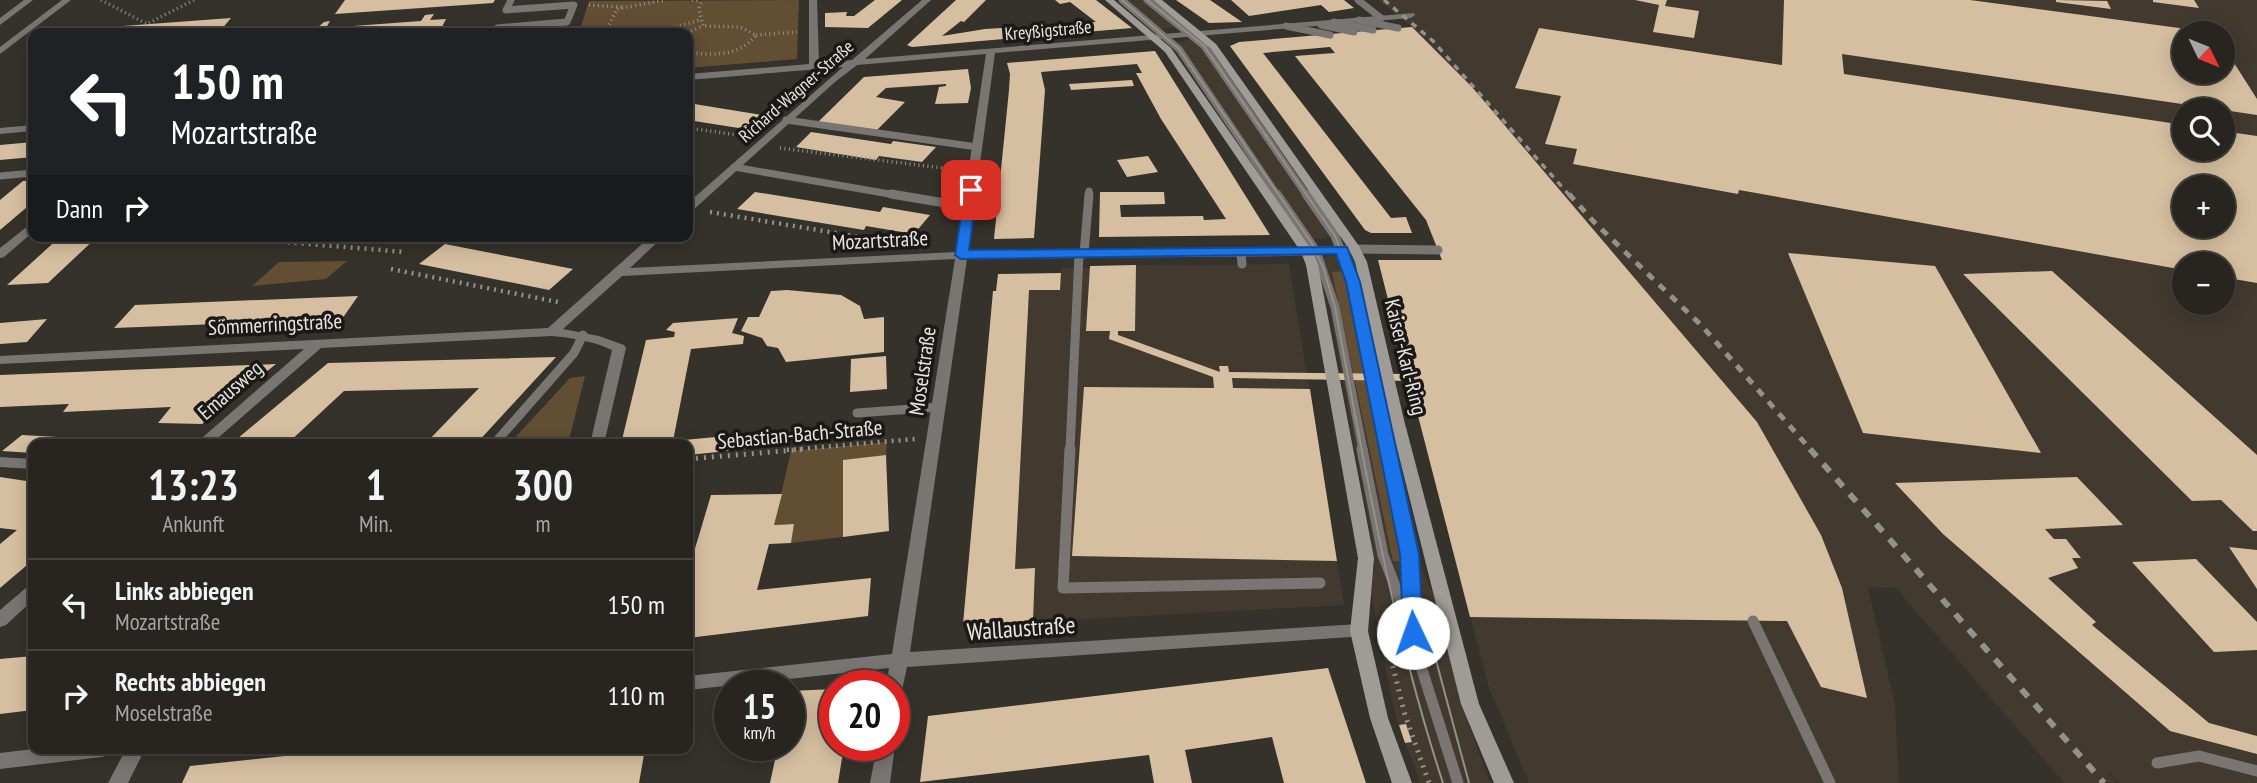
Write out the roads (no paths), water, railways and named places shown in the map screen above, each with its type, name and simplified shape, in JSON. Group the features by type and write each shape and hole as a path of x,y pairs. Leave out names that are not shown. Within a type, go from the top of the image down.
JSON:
{"street":[{"path":"0,22 29,0"},
{"path":"30,28 67,0"},
{"path":"813,0 814,66"},
{"name":"Richard-Wagner-Straße","path":"693,204 786,120 927,0"},
{"name":"Kaiser-Karl-Ring","path":"1109,0 1162,37 1168,50 1312,251 1366,558 1359,631 1379,718 1402,783"},
{"name":"Kaiser-Karl-Ring","path":"1157,0 1213,46 1348,250 1361,262 1398,421 1470,704 1504,783"},
{"name":"Kreyßigstraße","path":"693,77 1411,15"},
{"path":"0,51 28,30"},
{"name":"Moselstraße","path":"899,670 940,407 990,52"},
{"path":"0,131 28,128"},
{"path":"0,254 28,230"},
{"path":"552,332 651,242"},
{"name":"Mozartstraße","path":"618,272 961,255 1081,254 1242,258 1348,250"},
{"name":"Sömmerringstraße","path":"0,360 552,332 583,335 599,338 620,348 598,439"},
{"name":"Emausweg","path":"208,439 320,342"},
{"path":"0,462 28,464"},
{"path":"0,620 28,595"},
{"name":"Wallaustraße","path":"693,682 901,660 1359,631"},
{"path":"0,761 60,754"},
{"path":"118,783 133,754"},
{"path":"880,783 884,761"}],"lane":[{"path":"497,28 568,22 574,5 506,10 511,0"},
{"name":"Kaiser-Karl-Ring","path":"1122,0 1162,37"},
{"name":"Kaiser-Karl-Ring","path":"1147,0 1196,34"},
{"path":"1358,0 1381,18"},
{"path":"1358,20 1398,28"},
{"path":"1334,22 1373,30"},
{"path":"1317,24 1354,32"},
{"path":"1317,24 1344,33"},
{"path":"1282,25 1330,35"},
{"path":"786,120 977,147"},
{"path":"734,167 969,207"},
{"path":"0,176 28,173"},
{"path":"1089,191 1081,254 1063,588 1320,583"},
{"path":"1348,250 1438,250"},
{"name":"Kaiser-Karl-Ring","path":"1348,250 1410,554 1413,633"},
{"name":"Kaiser-Karl-Ring","path":"1312,251 1335,307 1383,555 1413,633 1438,727 1458,783"},
{"path":"498,439 574,353 583,335"},
{"path":"857,413 940,407"},
{"path":"1753,621 1830,783"},
{"path":"2157,763 2199,756 2257,771"}],"tram line":[{"path":"1122,0 1179,49 1311,242 1323,267 1335,307 1394,607 1443,783"},
{"path":"1147,0 1204,46 1335,236 1353,282 1419,597 1469,783"}],"railway":[{"path":"1384,0 1433,41 1570,196"},
{"path":"1569,194 1594,222 1701,325 1811,450"},
{"path":"1810,449 2104,783"}]}
